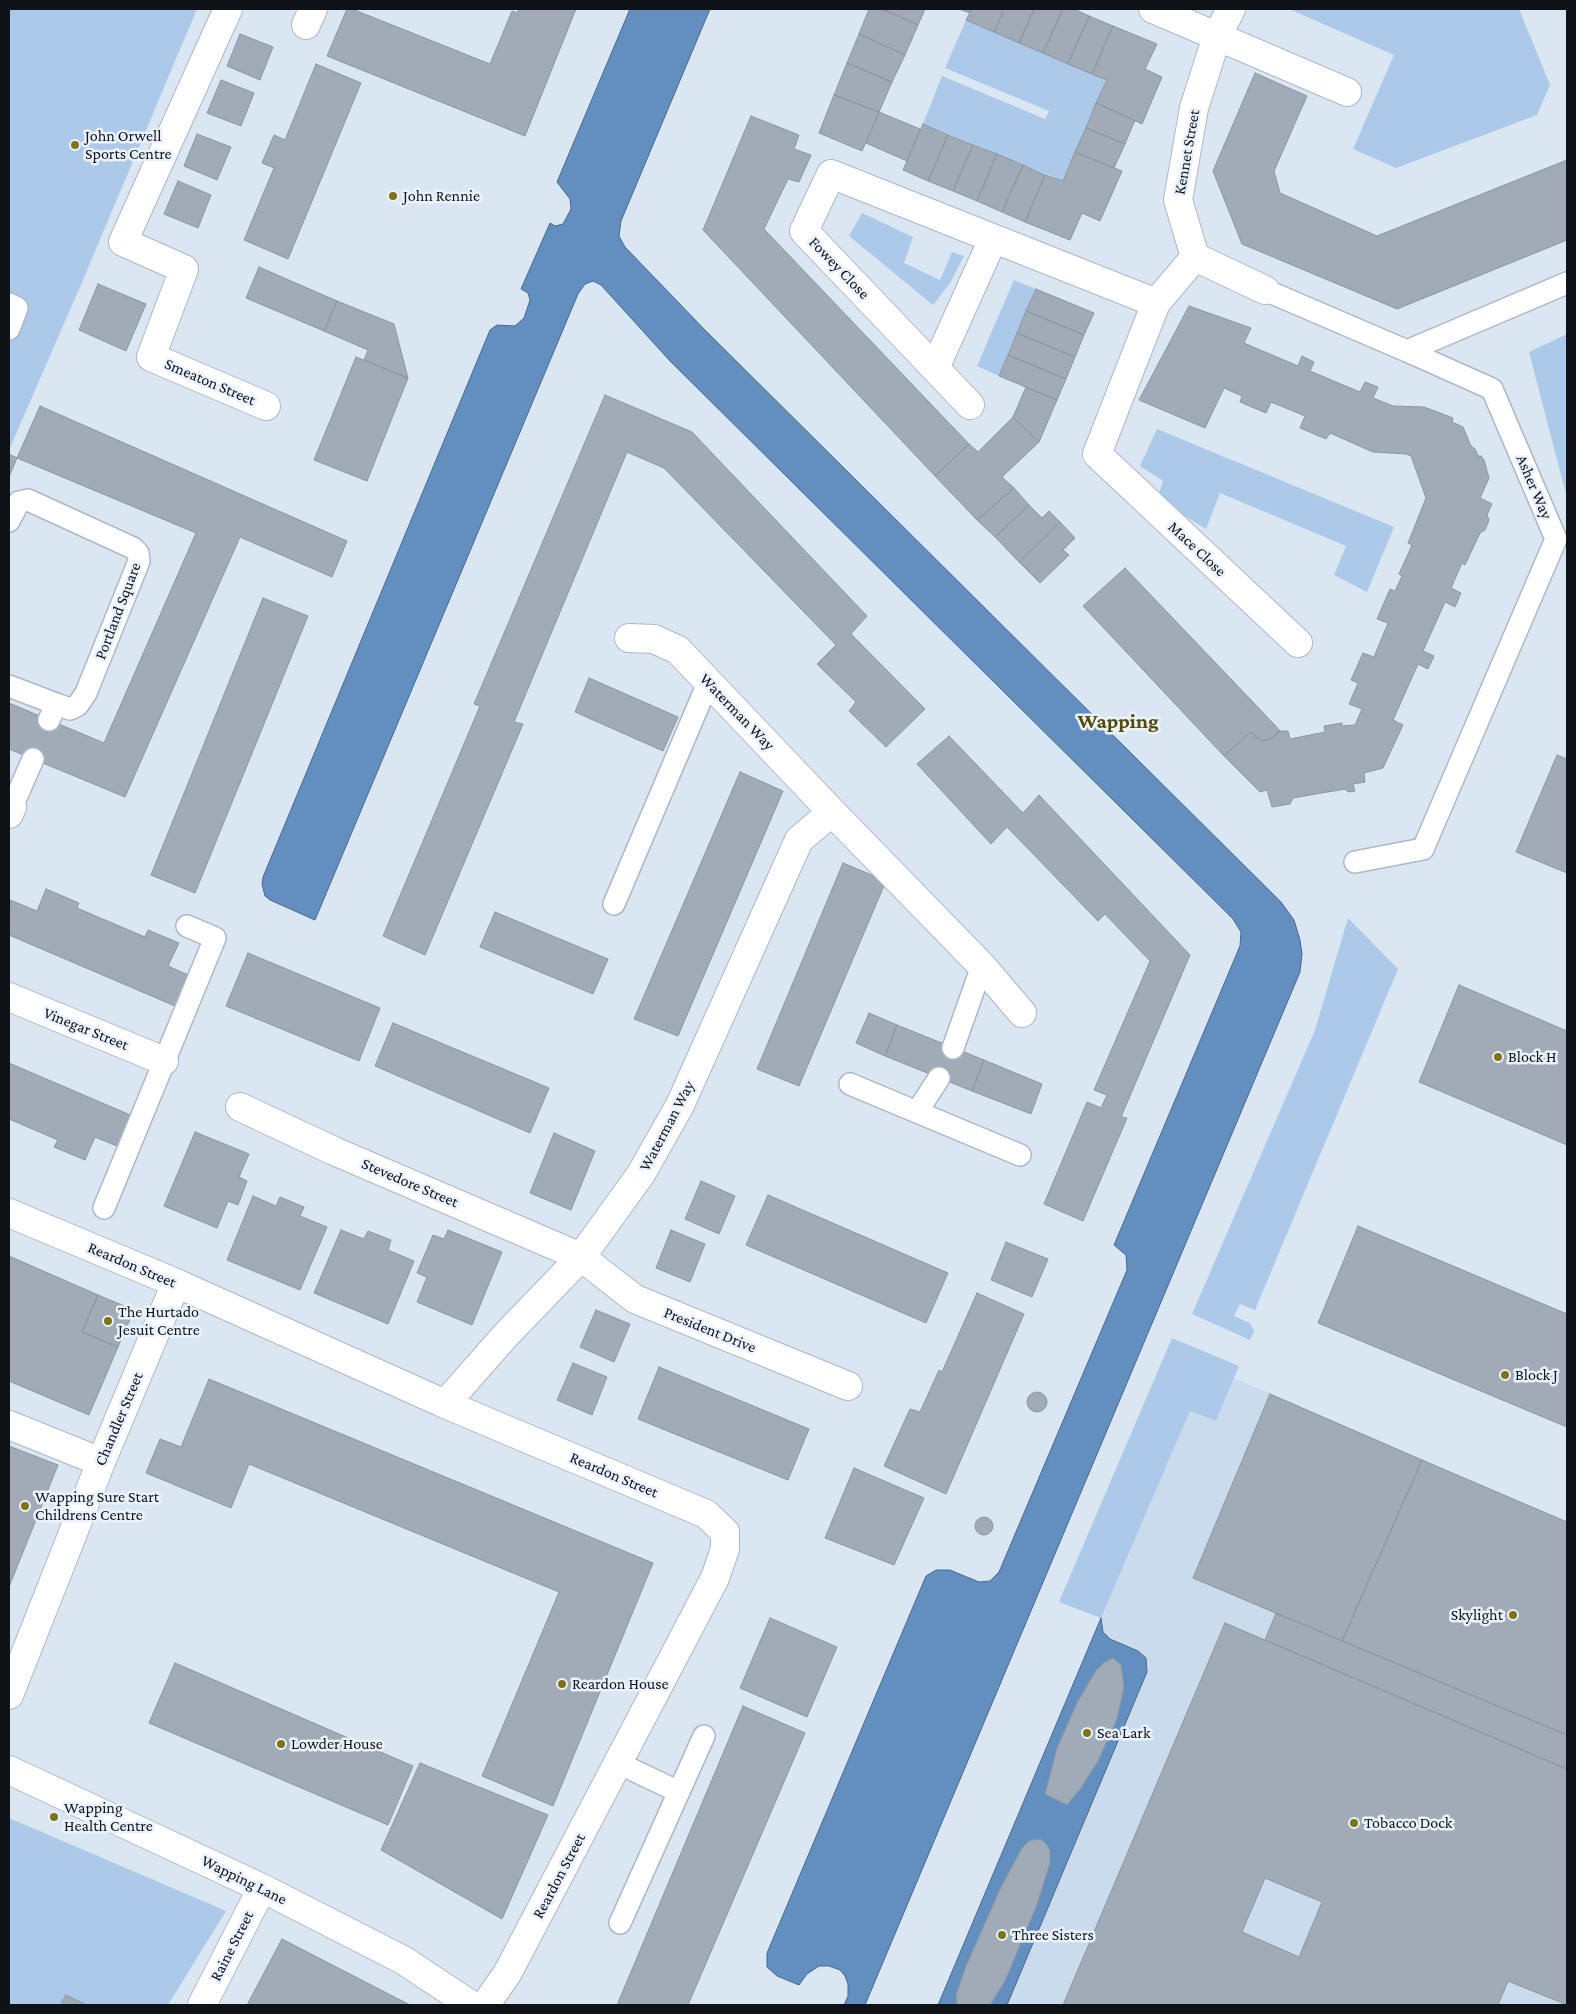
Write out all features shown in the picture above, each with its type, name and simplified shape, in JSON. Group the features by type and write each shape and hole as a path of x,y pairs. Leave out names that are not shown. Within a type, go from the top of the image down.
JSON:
{"street":[{"name":"Smeaton Street","path":"228,9 123,242 184,269 151,357 266,406"},
{"path":"1153,9 1347,92"},
{"name":"Kennet Street","path":"1195,257 1178,200 1194,108 1217,36 1231,9"},
{"name":"Fowey Close","path":"970,405 804,232 831,174 1156,303"},
{"path":"935,368 992,239"},
{"path":"1156,303 1195,257 1265,290"},
{"name":"Mace Close","path":"1156,303 1097,454 1298,644"},
{"name":"Waterman Way","path":"629,638 654,639 678,650 982,966 1022,1013"},
{"name":"Waterman Way","path":"445,1404 504,1336 580,1257 641,1174 680,1105 800,840 832,812"},
{"name":"Vinegar Street","path":"9,997 164,1061"},
{"name":"Stevedore Street","path":"240,1107 334,1151 580,1257"},
{"name":"Reardon Street","path":"9,1214 176,1284 445,1404 706,1514 725,1532 725,1549 715,1578 507,1974 485,2005"},
{"name":"President Drive","path":"580,1257 635,1299 848,1386"},
{"name":"Chandler Street","path":"9,1694 101,1462 176,1284"},
{"path":"9,1425 101,1462"},
{"name":"Wapping Lane","path":"9,1770 262,1888 403,1960 472,2005"},
{"name":"Raine Street","path":"202,2005 262,1888"}],"lane":[{"path":"1265,290 1407,351 1567,283"},
{"path":"9,304 17,308 9,329"},
{"name":"Asher Way","path":"1355,862 1423,849 1556,539 1492,389 1407,351"},
{"name":"Portland Square","path":"9,521 19,502 28,500 133,548 138,553 139,561 86,693 78,705 70,709 52,712 9,686"},
{"path":"614,904 708,683"},
{"path":"10,810 33,759"},
{"path":"104,1208 215,938 187,926"},
{"path":"953,1048 982,966"},
{"path":"917,1112 939,1078"},
{"path":"850,1084 1020,1155"},
{"path":"620,1922 704,1736"},
{"path":"618,1763 679,1792"}],"shaded area":[{"name":"John Orwell Sports Centre","path":"9,9 197,9 9,450"},
{"path":"630,9 710,9 621,221 619,236 625,247 704,329 1281,902 1294,920 1302,954 1300,972 865,2005 844,2005 848,1996 848,1984 840,1970 829,1966 819,1966 807,1974 799,1985 777,1976 767,1967 767,1953 926,1576 936,1570 950,1570 979,1582 990,1581 999,1572 1127,1270 1126,1255 1114,1245 1240,946 1241,932 1233,919 670,361 601,285 593,281 585,284 578,294 315,920 265,896 262,884 263,877 490,330 497,325 515,326 524,318 530,300 528,293 521,289 550,223 555,226 563,224 571,209 570,199 557,182"},
{"path":"1289,9 1519,9 1550,85 1537,115 1396,168 1353,149 1394,55"},
{"path":"966,20 1107,80 1063,181 923,124 942,76 1045,119 1049,111 945,68"},
{"path":"862,213 913,237 904,263 940,280 952,252 964,256 950,283 933,305 849,236"},
{"path":"1014,280 1036,289 999,376 977,366"},
{"path":"1567,334 1567,498 1529,352"},
{"path":"1157,429 1394,527 1367,592 1334,575 1346,546 1220,493 1206,529 1157,499 1163,481 1140,466"},
{"path":"1348,918 1398,969 1255,1310 1240,1304 1234,1316 1250,1323 1254,1331 1250,1340 1192,1314 1315,1030"},
{"path":"1172,1338 1239,1366 1216,1421 1190,1411 1101,1618 1059,1602"},
{"path":"1234,1378 1567,1522 1567,2005 1007,2005 1147,1672 1138,1651 1110,1639 1103,1632 1101,1618 1190,1411 1216,1421"},
{"path":"1101,1618 1103,1632 1110,1639 1138,1651 1146,1658 1147,1672 1007,2005 938,2005"},
{"path":"9,1818 226,1911 168,2005 87,2005 66,1995 60,2005 9,2005"}],"building":[{"path":"347,9 352,9 490,64 512,11 517,13 519,9 576,9 525,136 327,56"},
{"path":"869,9 882,9 918,25 905,55 859,34"},
{"path":"882,9 925,9 918,25"},
{"path":"959,9 972,9 970,13"},
{"path":"972,9 1004,9 994,32 966,20"},
{"path":"1004,9 1034,9 1019,43 994,32"},
{"path":"1034,9 1063,9 1043,53 1019,43"},
{"path":"1063,9 1074,9 1089,16 1068,64 1043,53"},
{"path":"1089,16 1113,26 1092,74 1068,64"},
{"path":"1113,26 1157,44 1145,69 1162,77 1142,124 1096,103 1107,80 1092,74"},
{"path":"240,34 273,47 260,80 227,66"},
{"path":"859,34 905,55 892,82 847,63"},
{"path":"847,63 892,82 879,112 834,95"},
{"path":"316,64 361,83 288,259 244,240 274,168 262,163 274,135 285,140"},
{"path":"1255,73 1307,96 1274,171 1280,193 1377,236 1567,160 1567,240 1397,309 1242,244 1213,171"},
{"path":"221,80 254,93 241,126 207,113"},
{"path":"834,95 879,112 862,151 819,133"},
{"path":"1096,103 1135,120 1125,144 1086,128"},
{"path":"879,112 920,129 907,161 866,143"},
{"path":"751,116 799,135 794,149 811,155 799,182 788,179 764,229 969,444 935,476 703,230"},
{"path":"923,124 948,135 928,181 903,170"},
{"path":"1086,128 1125,144 1114,168 1075,152"},
{"path":"197,134 231,147 217,180 184,166"},
{"path":"948,135 973,145 953,191 928,181"},
{"path":"973,145 997,154 977,201 953,191"},
{"path":"1075,152 1122,171 1100,221 1082,213 1070,240 1025,222 1045,175 1063,181"},
{"path":"997,154 1023,165 1002,212 977,201"},
{"path":"1023,165 1045,175 1025,222 1002,212"},
{"path":"178,181 211,195 198,228 164,214"},
{"path":"259,267 337,301 324,331 246,298"},
{"path":"98,284 146,304 126,351 79,330"},
{"path":"1036,289 1094,313 1084,335 1026,311"},
{"path":"337,301 394,324 408,378 364,360 368,350 324,331"},
{"path":"1189,306 1251,328 1244,343 1298,366 1302,356 1314,362 1310,371 1360,392 1365,382 1378,387 1373,398 1393,406 1424,407 1453,418 1452,422 1463,427 1471,446 1475,449 1478,456 1481,456 1484,460 1489,478 1480,498 1492,504 1487,515 1489,520 1485,530 1480,533 1465,565 1462,563 1451,588 1461,593 1455,607 1445,602 1423,651 1434,656 1428,669 1418,664 1393,720 1403,725 1383,768 1364,773 1365,782 1353,784 1355,791 1348,792 1345,789 1293,798 1290,804 1272,807 1267,790 1260,792 1224,756 1251,732 1261,741 1271,739 1280,731 1288,731 1290,739 1325,732 1324,726 1342,723 1342,726 1355,725 1362,709 1349,704 1358,683 1351,680 1363,653 1374,657 1388,623 1377,619 1390,589 1395,591 1402,576 1399,574 1412,545 1408,543 1426,498 1411,456 1373,452 1330,433 1326,439 1300,428 1305,416 1271,402 1266,413 1240,402 1242,396 1224,388 1205,428 1139,400"},
{"path":"1026,311 1084,335 1075,357 1017,333"},
{"path":"1017,333 1075,357 1066,379 1008,355"},
{"path":"1008,355 1066,379 1057,400 999,376"},
{"path":"356,357 408,378 367,481 314,460"},
{"path":"1026,387 1057,400 1039,442 1013,417"},
{"path":"605,395 692,432 867,616 851,634 925,709 886,747 849,711 856,702 817,664 836,645 664,468 627,452 514,722 523,724 425,955 383,936 480,706 474,704"},
{"path":"40,406 347,541 332,577 240,537 125,797 9,749 9,703 104,743 196,533 17,458"},
{"path":"1013,417 1039,442 1002,477 1014,488 977,520 935,476 969,444 978,452"},
{"path":"9,454 17,458 9,477"},
{"path":"1014,488 1029,505 995,537 977,520"},
{"path":"1029,505 1042,518 1049,511 1060,522 1019,562 995,537"},
{"path":"1060,522 1075,538 1063,550 1069,555 1040,583 1019,562"},
{"path":"1125,568 1280,731 1271,739 1261,741 1251,732 1224,756 1083,606"},
{"path":"263,598 308,616 195,893 151,875"},
{"path":"589,678 678,717 663,751 575,712"},
{"path":"949,736 1023,813 1039,795 1190,955 1121,1117 1127,1118 1083,1221 1044,1204 1087,1102 1101,1108 1107,1095 1094,1090 1150,961 1105,914 1098,921 1007,827 991,844 917,764"},
{"path":"1557,755 1567,759 1567,873 1516,852"},
{"path":"740,772 783,791 678,1036 634,1019"},
{"path":"843,863 886,881 799,1086 757,1069"},
{"path":"46,889 79,903 77,908 145,937 148,930 179,943 168,966 195,978 182,1009 9,935 10,900 37,911"},
{"path":"495,912 608,959 593,994 480,947"},
{"path":"248,953 380,1008 359,1061 226,1006"},
{"name":"Block H","path":"1459,985 1567,1031 1567,1145 1419,1082"},
{"path":"869,1013 897,1025 885,1056 856,1043"},
{"path":"393,1023 549,1088 530,1133 375,1066"},
{"path":"897,1025 984,1060 972,1091 885,1056"},
{"path":"984,1060 1042,1084 1031,1114 972,1091"},
{"path":"9,1063 135,1117 122,1148 95,1137 85,1160 54,1147 58,1140 9,1119"},
{"path":"195,1132 249,1154 239,1177 247,1181 238,1205 228,1201 217,1228 164,1206"},
{"path":"554,1133 595,1151 571,1210 530,1193"},
{"path":"701,1181 735,1196 719,1234 685,1219"},
{"path":"768,1195 948,1273 926,1323 746,1245"},
{"path":"253,1196 276,1206 280,1197 304,1207 300,1216 327,1227 300,1290 227,1260"},
{"name":"Block J","path":"1358,1226 1567,1314 1567,1427 1318,1323"},
{"path":"341,1230 364,1239 368,1231 391,1240 388,1250 414,1261 388,1324 314,1293"},
{"path":"448,1230 502,1252 472,1325 417,1302 427,1277 417,1273 433,1235 444,1239"},
{"path":"671,1230 705,1244 690,1282 656,1268"},
{"path":"1006,1242 1048,1259 1032,1297 991,1280"},
{"path":"9,1256 98,1295 82,1332 118,1347 89,1415 9,1381"},
{"path":"977,1293 1024,1314 946,1494 884,1466 910,1409 920,1412 939,1370 942,1372"},
{"name":"The Hurtado Jesuit Centre","path":"98,1295 134,1310 118,1347 82,1332"},
{"path":"596,1310 630,1324 614,1362 580,1347"},
{"path":"573,1363 607,1377 592,1415 557,1400"},
{"path":"659,1367 809,1429 788,1480 638,1419"},
{"name":"Reardon House","path":"209,1379 653,1563 553,1806 482,1776 559,1592 249,1464 231,1508 146,1473 160,1439 181,1447"},
{"path":"1037,1392 1044,1395 1047,1402 1044,1409 1037,1412 1030,1409 1027,1402 1030,1395"},
{"path":"1270,1394 1422,1460 1342,1641 1193,1578"},
{"name":"Wapping Sure Start Childrens Centre","path":"9,1446 58,1465 9,1587"},
{"path":"1422,1460 1567,1522 1567,1735 1342,1641"},
{"path":"854,1468 924,1498 894,1565 825,1538"},
{"path":"984,1517 990,1520 993,1526 990,1532 984,1535 978,1532 975,1526 978,1520"},
{"path":"1276,1613 1567,1735 1567,1769 1265,1640"},
{"path":"770,1618 837,1647 807,1717 740,1688"},
{"name":"Tobacco Dock","path":"1225,1623 1567,1769 1567,2005 1508,1981 1498,2005 1063,2005","holes":["1265,1878 1322,1902 1299,1957 1242,1932"]},
{"name":"Sea Lark","path":"1113,1658 1121,1665 1124,1687 1117,1719 1098,1761 1081,1788 1067,1805 1045,1794 1057,1748 1078,1701 1097,1669"},
{"name":"Lowder House","path":"175,1663 413,1766 388,1825 149,1723"},
{"path":"743,1706 805,1733 688,2005 617,2005"},
{"path":"420,1763 548,1815 502,1919 381,1850"},
{"name":"Three Sisters","path":"1042,1840 1047,1845 1050,1851 1050,1863 1037,1905 1005,1981 990,2005 957,2005 956,1995 966,1966 1001,1887 1022,1848 1029,1841"},
{"path":"282,1939 410,2005 247,2005"},
{"path":"66,1995 87,2005 60,2005"}],"place":[{"name":"John Orwell Sports Centre","path":"75,145"},
{"name":"John Rennie","path":"393,196"},
{"name":"Block H","path":"1498,1057"},
{"name":"The Hurtado Jesuit Centre","path":"108,1321"},
{"name":"Block J","path":"1505,1375"},
{"name":"Wapping Sure Start Childrens Centre","path":"25,1506"},
{"name":"Skylight","path":"1513,1615"},
{"name":"Reardon House","path":"562,1684"},
{"name":"Sea Lark","path":"1087,1733"},
{"name":"Lowder House","path":"281,1744"},
{"name":"Wapping Health Centre","path":"54,1817"},
{"name":"Tobacco Dock","path":"1354,1823"},
{"name":"Three Sisters","path":"1002,1935"}],"district":[{"name":"Wapping","path":"1118,722"}]}
